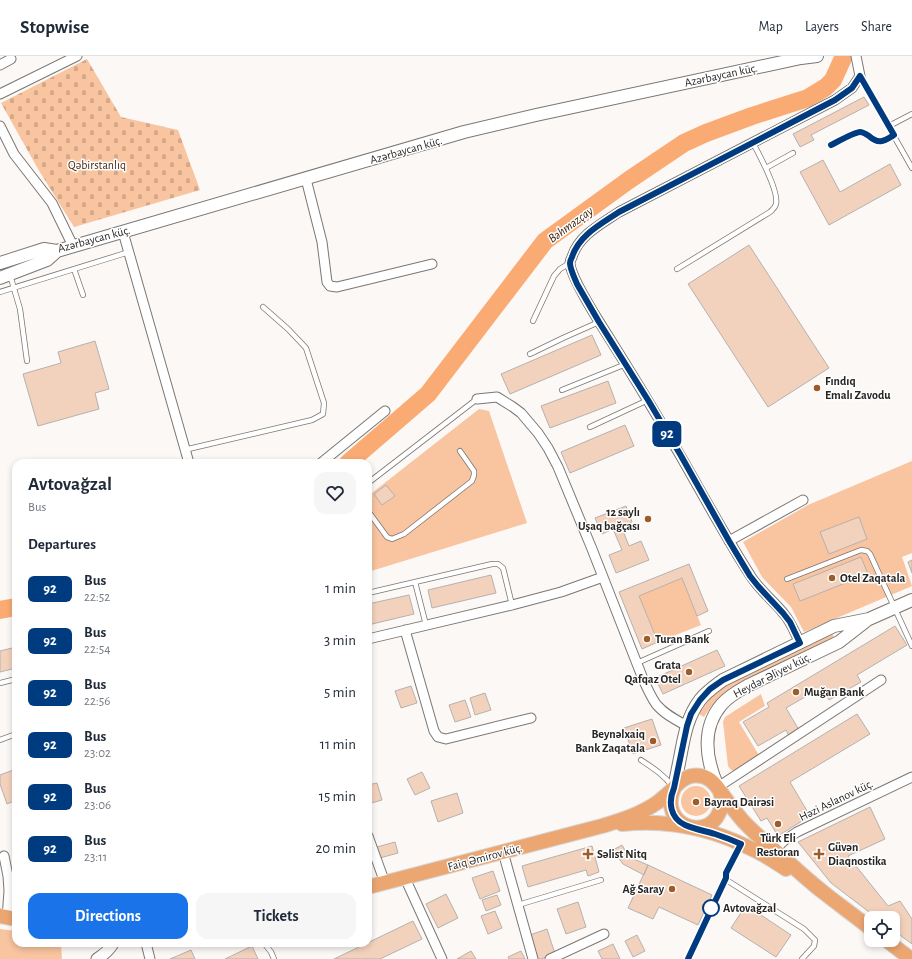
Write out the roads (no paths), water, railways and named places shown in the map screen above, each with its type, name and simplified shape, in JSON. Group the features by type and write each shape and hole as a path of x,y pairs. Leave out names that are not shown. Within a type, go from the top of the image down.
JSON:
{"highway":[{"path":"602,826 646,809 658,802 685,778 692,776 706,778 718,787 726,801 748,826 774,850 822,891 864,924"},
{"path":"602,826 630,823 664,823 693,827 707,825 714,821 721,808 721,794 718,787"},
{"path":"674,788 671,795 671,809 679,822 716,834 760,853 822,891"},
{"name":"Faiq Əmirov küç.","path":"372,886 602,826"},
{"path":"894,947 906,958"}],"main road":[{"name":"Azərbaycan küç.","path":"0,262 44,249 57,251 464,132 529,116 801,58 817,56"},
{"path":"5,276 47,260 57,251"},
{"path":"674,788 687,726 691,714 700,700 710,689 723,680 834,626 869,619 912,600"},
{"name":"Heydər Əliyev küç.","path":"718,787 712,774 707,746 708,733 712,719 721,705 732,694 839,642 869,619"}],"street":[{"path":"0,94 76,56"},
{"path":"800,643 790,622 750,576 680,454 577,284 570,263 574,251 588,233 619,212 835,100 852,88 860,76 856,56"},
{"path":"0,65 11,59"},
{"path":"0,126 14,154 52,203 74,246"},
{"path":"306,179 322,242 327,282 330,286 336,287 432,264"},
{"path":"123,232 187,459"},
{"path":"477,399 497,397 514,407 538,433 548,448 558,467 646,686 657,705 669,716 687,726"},
{"path":"326,459 385,411"},
{"path":"729,541 802,500"},
{"path":"372,638 512,605 561,592 603,577"},
{"path":"405,630 434,731 438,737 446,739 531,718"},
{"path":"718,787 881,680"},
{"name":"Həzi Aslanov küç.","path":"774,850 797,832 912,777"},
{"path":"372,847 385,883"},
{"path":"503,852 533,959"},
{"path":"4,856 9,891 8,918"},
{"path":"404,878 442,959"},
{"path":"550,959 604,934"},
{"path":"97,959 111,947"},
{"path":"147,947 150,959"}],"lane":[{"path":"860,76 912,168"},
{"path":"889,126 912,114"},
{"path":"831,145 854,133 860,132 866,134 877,142 884,141 894,135"},
{"path":"677,269 776,207 776,199 772,182 753,143"},
{"path":"766,168 793,153"},
{"path":"0,292 129,252"},
{"path":"533,321 554,276 560,269 570,263"},
{"path":"74,269 83,295"},
{"path":"5,276 14,288 20,309 27,361"},
{"path":"184,450 312,420 323,414 324,403 306,348 288,329 263,307"},
{"path":"530,354 599,322"},
{"path":"562,390 626,364"},
{"path":"372,480 477,399"},
{"path":"590,426 648,400"},
{"path":"372,516 387,537 392,539 404,534 472,481 474,471 460,451"},
{"path":"787,579 861,550 867,551 870,554 912,646"},
{"path":"372,592 492,564 498,564 503,568 512,605"},
{"path":"415,582 426,625"},
{"path":"637,664 709,631"},
{"path":"0,682 12,680"},
{"path":"0,740 12,736"},
{"path":"642,760 661,774 674,788"},
{"path":"688,959 726,878 726,873 741,844"},
{"path":"726,878 728,881 810,934 815,940 814,946 802,959"},
{"path":"518,905 601,880"},
{"path":"267,947 274,959"}],"waterway":[{"name":"Bəhməzçay","path":"353,459 428,394 545,241 629,180 684,143 752,116 808,98 826,87 833,80 844,56"},
{"name":"Bəhməzçay","path":"0,610 12,608"}],"place":[{"name":"Fındıq Emalı Zavodu","path":"817,388"},
{"name":"12 saylı Uşaq bağçası","path":"648,519"},
{"name":"Otel Zaqatala","path":"832,578"},
{"name":"Turan Bank","path":"647,639"},
{"name":"Grata Qafqaz Otel","path":"689,672"},
{"name":"Muğan Bank","path":"796,692"},
{"name":"Beynəlxaiq Bank Zaqatala","path":"653,741"},
{"name":"Bayraq Dairəsi","path":"696,802"},
{"name":"Türk Eli Restoran","path":"778,824"},
{"name":"Səlist Nitq","path":"588,854"},
{"name":"Güvən Diaqnostika","path":"819,854"},
{"name":"Ağ Saray","path":"672,889"},
{"name":"Avtovağzal","path":"711,908"}],"park label":[{"name":"Qəbirstanlıq","path":"97,165"}]}
